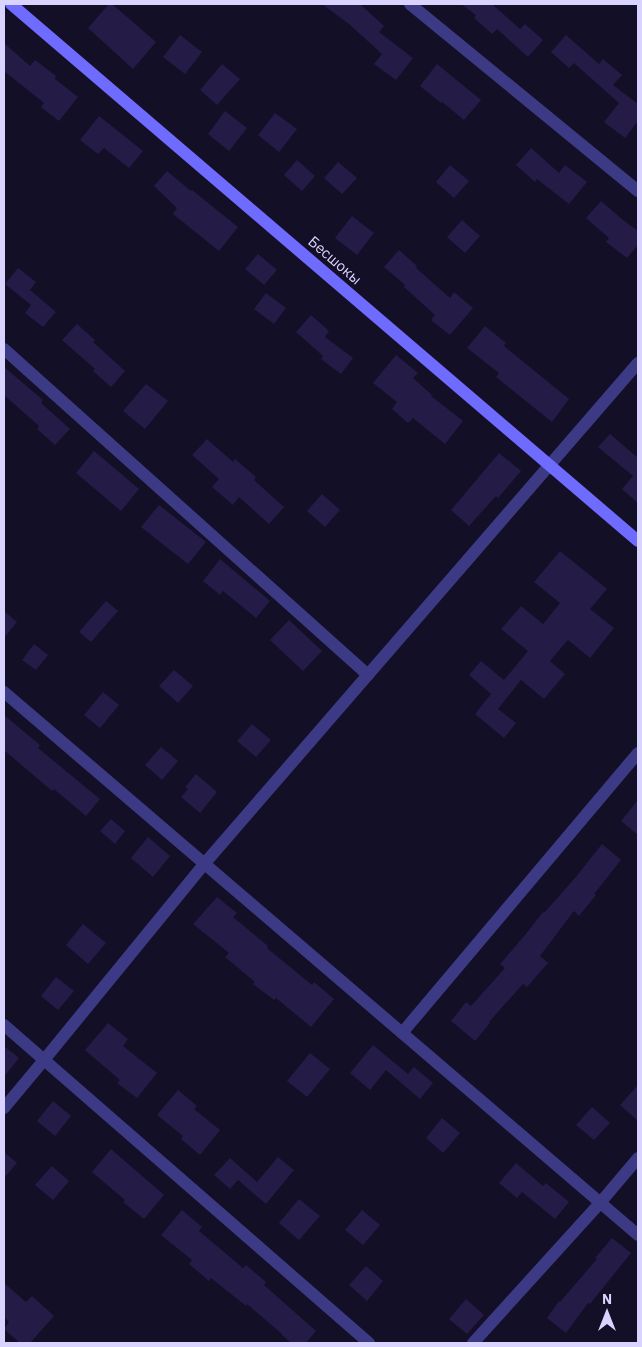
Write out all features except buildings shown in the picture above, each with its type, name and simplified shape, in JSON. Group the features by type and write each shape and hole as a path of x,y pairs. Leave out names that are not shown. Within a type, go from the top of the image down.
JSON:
{"street":[{"name":"Бесшокы","path":"11,4 638,541"},
{"path":"410,4 638,190"},
{"path":"4,349 368,674"},
{"path":"4,1108 205,863 638,363"},
{"path":"4,692 638,1235"},
{"path":"402,1032 638,753"},
{"path":"4,1024 369,1343"},
{"path":"473,1343 600,1203 638,1158"}]}
